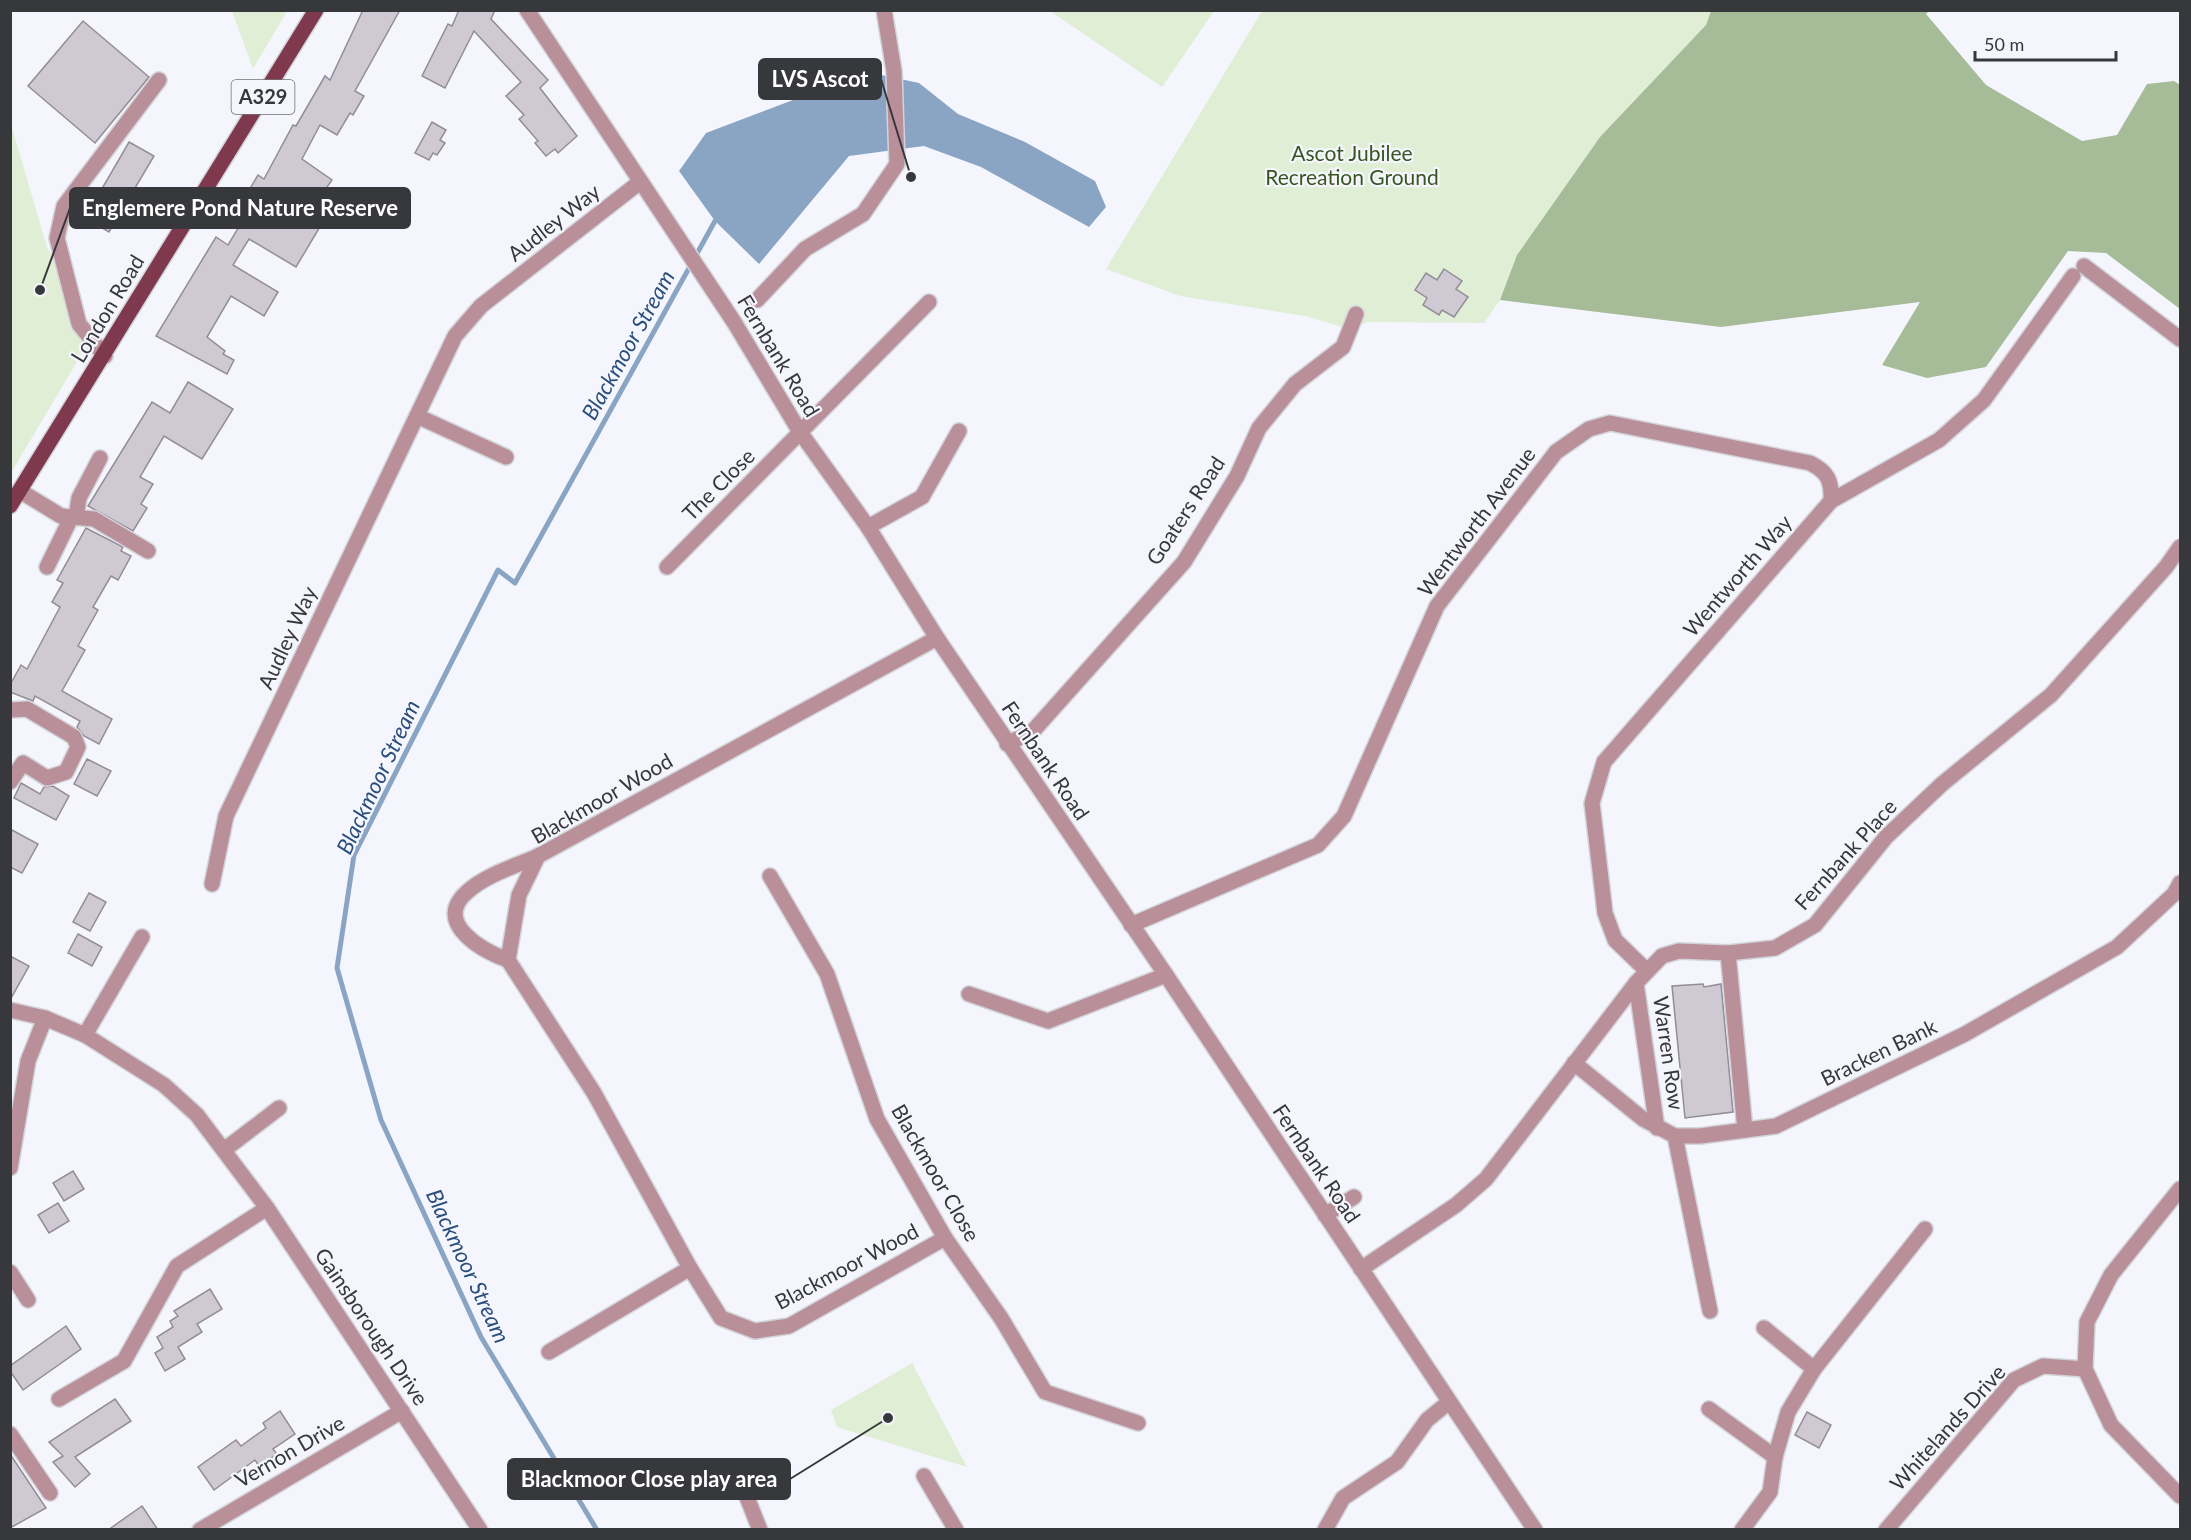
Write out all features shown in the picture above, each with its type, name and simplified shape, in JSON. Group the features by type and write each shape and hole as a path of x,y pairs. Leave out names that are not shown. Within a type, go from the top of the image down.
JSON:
{"main road":[{"name":"London Road","path":"10,506 105,356 316,10"}],"street":[{"name":"Fernbank Road","path":"527,10 734,322 800,432 868,527 937,639 1166,975 1535,1530"},
{"path":"757,300 805,249 863,214 897,164 894,71 884,10"},
{"path":"105,356 79,324 57,238 64,206 159,80"},
{"name":"Audley Way","path":"212,884 226,816 455,336 471,315 640,182"},
{"name":"Wentworth Way","path":"1647,971 1616,940 1605,913 1592,803 1604,762 1831,501 1939,440 1984,400 2079,271 2181,339"},
{"name":"The Close","path":"667,567 929,302"},
{"name":"Goaters Road","path":"1007,744 1033,731 1184,562 1237,476 1259,428 1295,384 1343,347 1356,314"},
{"path":"417,416 506,457"},
{"name":"Wentworth Avenue","path":"1131,925 1318,845 1344,816 1437,606 1556,452 1589,429 1610,423 1810,463 1823,470 1832,484 1831,501"},
{"path":"868,527 922,497 959,431"},
{"path":"47,567 74,518 79,498 100,458"},
{"path":"20,491 61,516 94,519 148,551"},
{"name":"Fernbank Place","path":"1360,1269 1456,1205 1486,1179 1574,1063 1605,1027 1636,983 1662,956 1679,951 1728,953 1775,948 1815,925 1886,837 1942,784 2051,695 2174,567 2181,546"},
{"name":"Blackmoor Wood","path":"937,639 538,856 519,895 508,960 594,1093 690,1268 721,1318 755,1331 789,1326 945,1238"},
{"path":"10,710 27,710 74,737 78,747 66,772 47,778 17,758 10,782"},
{"path":"508,960 487,952 470,941 456,919 458,905 465,893 475,886 538,856"},
{"name":"Blackmoor Close","path":"770,876 827,974 877,1119 945,1238 1001,1318 1045,1392 1138,1423"},
{"name":"Bracken Bank","path":"1574,1063 1657,1128 1675,1136 1700,1137 1776,1126 1965,1034 2117,947 2174,894 2181,883"},
{"path":"85,1035 142,937"},
{"path":"1728,953 1745,1130"},
{"path":"969,993 1048,1021 1166,975"},
{"name":"Warren Row","path":"1636,983 1657,1128"},
{"name":"Gainsborough Drive","path":"10,1010 45,1018 85,1035 178,1097 197,1115 267,1208 480,1530"},
{"path":"10,1168 28,1061 45,1018"},
{"path":"224,1150 279,1108"},
{"path":"1675,1136 1710,1311"},
{"path":"2181,1189 2111,1275 2087,1322 2085,1369 2111,1425 2181,1496"},
{"path":"1325,1215 1354,1197"},
{"path":"59,1399 124,1361 177,1266 267,1208"},
{"path":"1742,1530 1770,1492 1775,1457 1788,1412 1814,1369 1925,1229"},
{"path":"549,1352 690,1268"},
{"path":"10,1272 28,1300"},
{"path":"1764,1329 1814,1369"},
{"name":"Whitelands Drive","path":"1886,1530 2014,1380 2043,1366 2085,1369"},
{"path":"1324,1530 1343,1498 1398,1462 1427,1420 1449,1402"},
{"path":"1709,1409 1775,1457"},
{"name":"Vernon Drive","path":"200,1530 402,1411"},
{"path":"10,1434 50,1493"},
{"path":"735,1467 760,1530"},
{"path":"924,1476 956,1530"}],"green space":[{"path":"232,11 287,11 253,69"},
{"path":"1050,11 1214,11 1162,87"},
{"name":"Ascot Jubilee Recreation Ground","path":"1262,11 1711,11 1706,25 1600,137 1517,255 1500,300 1484,323 1367,322 1352,330 1305,316 1180,296 1106,269"},
{"path":"1711,11 1929,11 1926,14 1986,85 2082,141 2117,135 2147,84 2174,81 2180,85 2180,309 2106,253 2068,251 1986,367 1927,378 1882,365 1920,302 1721,327 1500,300 1517,255 1600,137 1706,25"},
{"path":"10,121 47,247 94,333 11,473"},
{"path":"914,1362 913,1365 967,1467 837,1427 831,1410"}],"water":[{"path":"867,72 919,83 958,114 1025,142 1095,181 1106,207 1089,227 981,167 924,146 849,156 759,264 715,221 679,171 706,133"}],"building":[{"path":"363,10 400,10 355,91 364,96 353,115 350,113 337,135 320,125 302,159 332,180 322,194 326,196 313,221 321,225 296,267 249,239 233,265 278,292 264,316 231,296 207,337 225,351 223,354 234,360 227,374 156,336 216,237 228,245 251,207 242,202 258,175 264,179 293,125 296,126 325,76 330,80"},
{"path":"459,10 495,10 491,19 548,80 540,88 577,136 558,153 555,149 546,156 535,143 538,141 519,119 524,115 506,96 521,82 474,31 445,88 422,76 448,24 452,26"},
{"path":"83,21 149,77 95,143 28,86"},
{"path":"432,122 446,130 440,140 445,143 437,155 433,153 429,160 415,153"},
{"path":"129,142 154,156 109,232 85,218"},
{"path":"1444,269 1462,281 1456,289 1468,297 1454,317 1442,310 1439,315 1423,305 1427,298 1415,290 1426,273 1437,280"},
{"path":"188,382 233,409 202,459 164,436 140,477 153,484 141,504 147,508 133,531 88,506 152,402 170,413"},
{"path":"86,528 123,547 121,551 131,556 118,580 111,576 93,607 98,610 78,646 85,650 62,691 112,719 99,744 84,736 77,727 80,721 35,696 33,701 10,692 10,685 21,665 27,669 60,607 52,602 63,583 57,580"},
{"path":"87,759 111,771 97,796 74,784"},
{"path":"21,783 40,794 44,787 53,786 69,796 56,820 14,798"},
{"path":"10,829 38,844 22,873 10,867"},
{"path":"89,893 106,902 90,931 73,922"},
{"path":"78,934 102,947 92,966 68,953"},
{"path":"10,956 29,966 10,1000"},
{"path":"1703,984 1704,987 1721,984 1733,1112 1685,1118 1672,986"},
{"path":"73,1171 84,1189 64,1201 53,1183"},
{"path":"58,1203 69,1221 49,1233 38,1215"},
{"path":"210,1289 222,1309 197,1324 202,1332 178,1347 185,1359 165,1371 155,1353 163,1348 157,1337 173,1327 170,1321 178,1316 174,1311"},
{"path":"66,1326 81,1349 23,1390 10,1371 10,1366"},
{"path":"115,1399 131,1421 75,1457 90,1474 75,1487 53,1462 63,1456 49,1442"},
{"path":"280,1411 295,1434 273,1449 277,1454 259,1466 255,1460 214,1490 198,1467 236,1440 241,1446 266,1428 263,1423"},
{"path":"1807,1412 1831,1425 1819,1448 1795,1435"},
{"path":"10,1454 46,1508 10,1528"},
{"path":"142,1506 158,1530 108,1530"}],"waterway":[{"name":"Blackmoor Stream","path":"597,1530 481,1337 381,1120 337,968 354,855 498,570 515,583 715,221"}],"place":[{"name":"LVS Ascot","path":"911,177"},
{"name":"Englemere Pond Nature Reserve","path":"40,290"},
{"name":"Blackmoor Close play area","path":"888,1418"}]}
